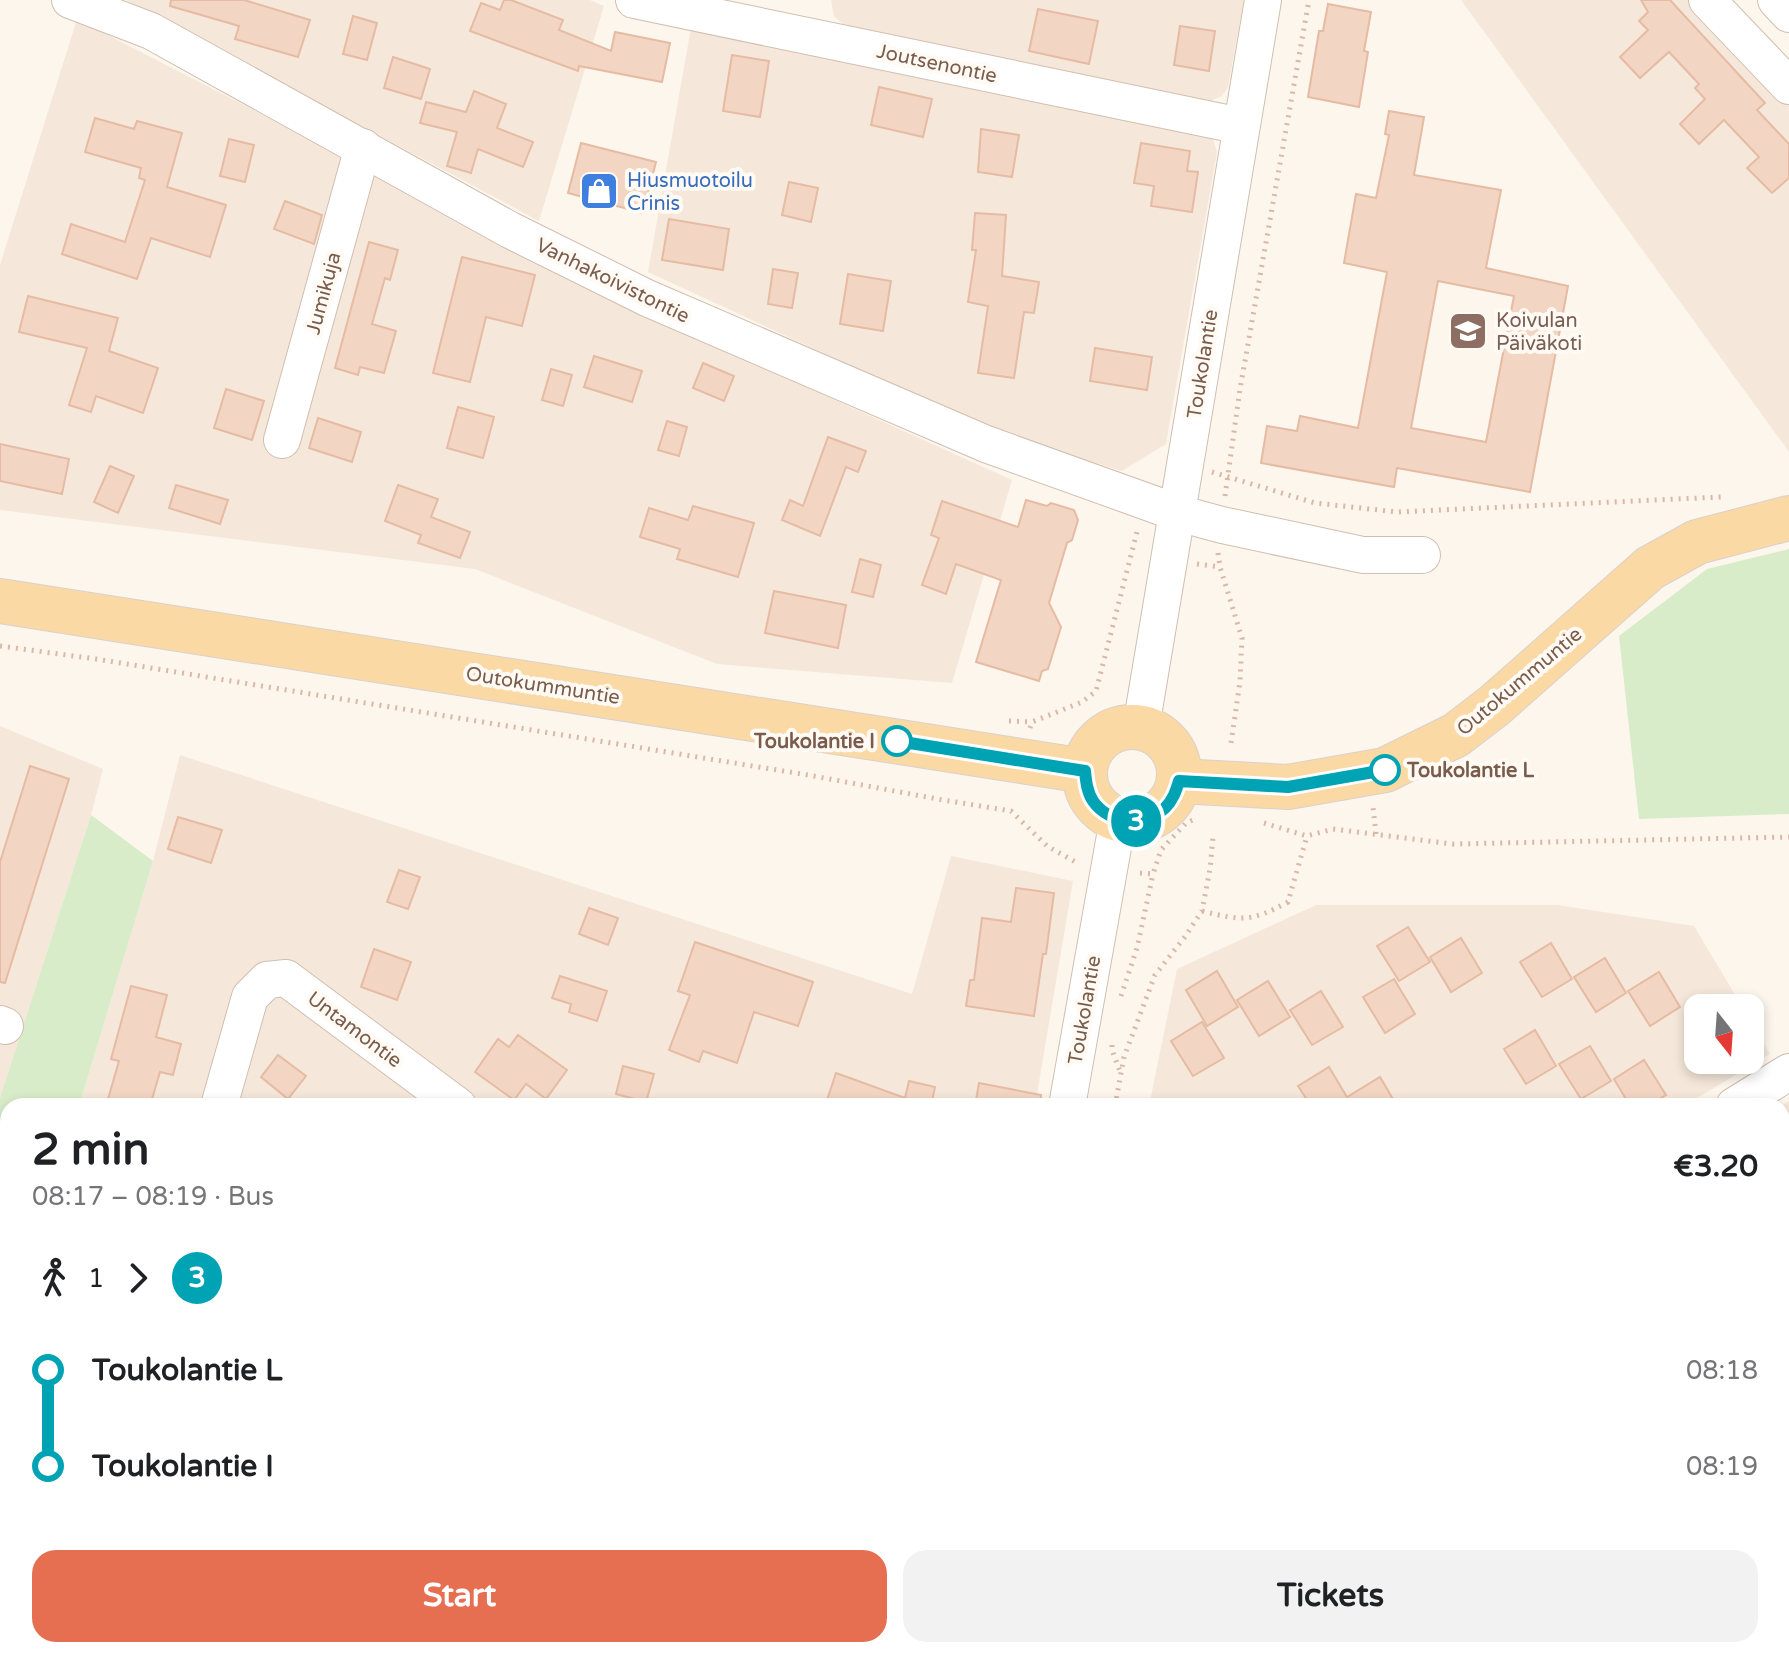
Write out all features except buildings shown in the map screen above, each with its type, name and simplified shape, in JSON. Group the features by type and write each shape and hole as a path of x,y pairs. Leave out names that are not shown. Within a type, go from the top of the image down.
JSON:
{"main road":[{"name":"Outokummuntie","path":"1192,798 1288,787 1385,770 1456,735 1495,705 1650,568 1697,542 1789,518"},
{"name":"Outokummuntie","path":"0,601 1085,771"},
{"path":"1125,727 1141,727 1154,732 1175,752 1192,798 1174,796 1164,809 1150,818 1134,821 1118,819 1104,812 1093,801 1085,771 1089,755 1097,742 1110,732 1125,727"}],"street":[{"name":"Joutsenontie","path":"634,0 1241,126"},
{"name":"Toukolantie","path":"1141,727 1263,0"},
{"path":"1707,0 1789,86"},
{"path":"1776,0 1789,14"},
{"name":"Vanhakoivistontie","path":"74,1 151,31 510,230 647,298 986,444 1178,513 1222,525 1363,555 1422,555"},
{"name":"Jumikuja","path":"282,440 363,147"},
{"name":"Toukolantie","path":"1068,1098 1118,819"},
{"name":"Untamontie","path":"221,1098 250,997 267,980 286,978 447,1098"},
{"path":"1747,1098 1789,1072"}],"path":[{"path":"1231,743 1240,682 1242,638 1220,567 1217,544 1240,389 1309,0"},
{"path":"0,646 808,775 1011,811 1047,846 1078,863 1153,874"},
{"path":"1120,998 1137,948 1161,850 1186,823 1192,798"},
{"path":"1376,834 1373,807 1389,804"},
{"path":"1254,820 1307,836 1333,829 1453,844 1789,837"},
{"path":"1202,911 1232,919 1262,917 1288,902 1307,836"},
{"path":"1117,1098 1124,1057 1155,975 1202,911 1213,837"},
{"path":"1113,1036 1112,1050 1121,1075"}],"shaded area":[{"path":"126,0 590,0 604,6 539,221"},
{"path":"831,0 1244,0 1228,87 1222,96 1208,102 844,25 834,16"},
{"path":"1461,0 1689,0 1789,106 1789,452"},
{"path":"77,19 678,329 1012,480 952,683 717,664 475,569 0,510 0,265"},
{"path":"692,22 1203,131 1213,139 1217,152 1166,444 1122,471 1031,443 912,394 648,272"},
{"path":"0,726 103,769 0,1098"},
{"path":"180,755 912,994 951,856 1073,881 1036,1098 81,1098 153,861"},
{"path":"1316,905 1558,905 1694,926 1735,994 1684,994 1684,1074 1737,1074 1697,1098 1151,1098 1177,969"},
{"path":"1764,1044 1770,1054 1764,1058"}],"green space":[{"path":"1789,549 1789,814 1639,819 1619,636 1707,569"},
{"path":"91,815 153,861 81,1098 0,1098"}],"bus line":[{"name":"3","path":"897,741 1085,771 1093,801 1104,812 1118,819 1134,821 1150,818 1164,809 1174,796 1179,781 1288,787 1385,770"}],"place":[{"name":"Hiusmuotoilu Crinis","path":"599,191"},
{"name":"Koivulan Päiväkoti","path":"1468,331"},
{"name":"Toukolantie I","path":"897,741"},
{"name":"Toukolantie L","path":"1385,770"}]}
